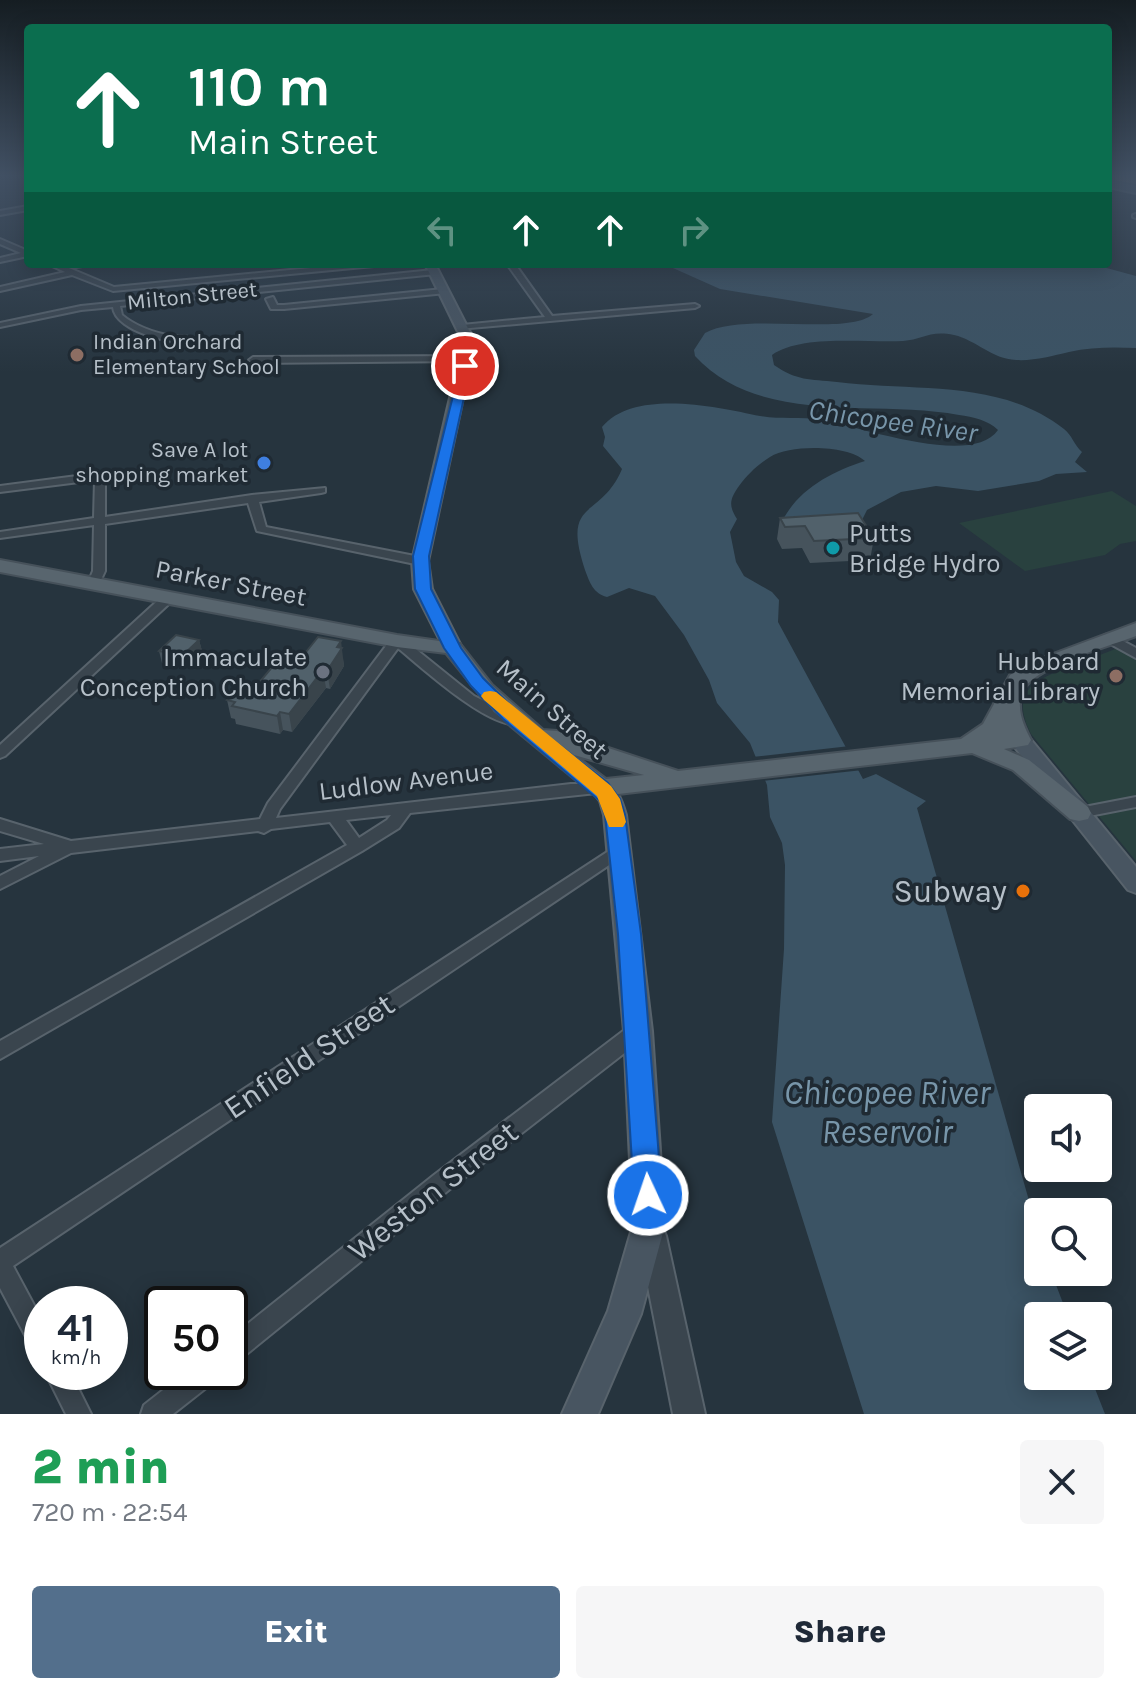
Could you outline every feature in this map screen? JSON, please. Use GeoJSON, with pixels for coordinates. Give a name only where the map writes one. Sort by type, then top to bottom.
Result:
{"type":"FeatureCollection","features":[{"type":"Feature","properties":{"kind":"main road","name":"Main Street"},"geometry":{"type":"LineString","coordinates":[[432,268],[469,342],[420,561],[423,589],[453,648],[477,682],[521,725],[601,788],[610,799],[615,815],[638,1031],[649,1225],[624,1314],[580,1414]]}},
{"type":"Feature","properties":{"kind":"main road","name":"Parker Street"},"geometry":{"type":"LineString","coordinates":[[0,566],[397,641],[453,648]]}},
{"type":"Feature","properties":{"kind":"main road"},"geometry":{"type":"LineString","coordinates":[[969,744],[992,728],[1018,680],[1036,667],[1136,629]]}},
{"type":"Feature","properties":{"kind":"main road"},"geometry":{"type":"LineString","coordinates":[[1010,694],[1010,721],[1020,740],[1136,884]]}},
{"type":"Feature","properties":{"kind":"main road"},"geometry":{"type":"LineString","coordinates":[[521,725],[580,749],[646,769],[697,775]]}},
{"type":"Feature","properties":{"kind":"main road","name":"Ludlow Avenue"},"geometry":{"type":"LineString","coordinates":[[601,788],[1020,740]]}},
{"type":"Feature","properties":{"kind":"main road"},"geometry":{"type":"LineString","coordinates":[[969,744],[1021,765],[1079,813]]}},
{"type":"Feature","properties":{"kind":"street"},"geometry":{"type":"LineString","coordinates":[[0,241],[24,252]]}},
{"type":"Feature","properties":{"kind":"street"},"geometry":{"type":"LineString","coordinates":[[12,246],[24,244]]}},
{"type":"Feature","properties":{"kind":"street"},"geometry":{"type":"LineString","coordinates":[[0,260],[24,255]]}},
{"type":"Feature","properties":{"kind":"street"},"geometry":{"type":"LineString","coordinates":[[60,268],[113,289],[332,268]]}},
{"type":"Feature","properties":{"kind":"street","name":"Milton Street"},"geometry":{"type":"LineString","coordinates":[[0,325],[55,312],[432,268]]}},
{"type":"Feature","properties":{"kind":"street"},"geometry":{"type":"LineString","coordinates":[[514,268],[550,319]]}},
{"type":"Feature","properties":{"kind":"street"},"geometry":{"type":"LineString","coordinates":[[0,289],[70,273]]}},
{"type":"Feature","properties":{"kind":"street"},"geometry":{"type":"LineString","coordinates":[[270,299],[274,307],[284,307],[443,291]]}},
{"type":"Feature","properties":{"kind":"street"},"geometry":{"type":"LineString","coordinates":[[116,304],[117,314],[124,321],[172,339]]}},
{"type":"Feature","properties":{"kind":"street"},"geometry":{"type":"LineString","coordinates":[[462,327],[695,306]]}},
{"type":"Feature","properties":{"kind":"street"},"geometry":{"type":"LineString","coordinates":[[253,360],[466,358]]}},
{"type":"Feature","properties":{"kind":"street"},"geometry":{"type":"LineString","coordinates":[[0,489],[100,476],[99,571],[94,583]]}},
{"type":"Feature","properties":{"kind":"street"},"geometry":{"type":"LineString","coordinates":[[0,535],[321,490]]}},
{"type":"Feature","properties":{"kind":"street"},"geometry":{"type":"LineString","coordinates":[[252,498],[261,529],[420,561]]}},
{"type":"Feature","properties":{"kind":"street"},"geometry":{"type":"LineString","coordinates":[[0,753],[169,597]]}},
{"type":"Feature","properties":{"kind":"street"},"geometry":{"type":"LineString","coordinates":[[1110,638],[1136,654]]}},
{"type":"Feature","properties":{"kind":"street"},"geometry":{"type":"LineString","coordinates":[[264,827],[273,807],[397,641],[477,704],[521,725]]}},
{"type":"Feature","properties":{"kind":"street","name":"Ludlow Avenue"},"geometry":{"type":"LineString","coordinates":[[0,855],[601,788]]}},
{"type":"Feature","properties":{"kind":"street"},"geometry":{"type":"LineString","coordinates":[[1079,813],[1136,802]]}},
{"type":"Feature","properties":{"kind":"street"},"geometry":{"type":"LineString","coordinates":[[0,1051],[356,847],[393,824],[404,810]]}},
{"type":"Feature","properties":{"kind":"street"},"geometry":{"type":"LineString","coordinates":[[335,818],[347,830],[356,847]]}},
{"type":"Feature","properties":{"kind":"street"},"geometry":{"type":"LineString","coordinates":[[0,825],[71,847]]}},
{"type":"Feature","properties":{"kind":"street"},"geometry":{"type":"LineString","coordinates":[[0,883],[71,847]]}},
{"type":"Feature","properties":{"kind":"street","name":"Enfield Street"},"geometry":{"type":"LineString","coordinates":[[0,1263],[618,851]]}},
{"type":"Feature","properties":{"kind":"street","name":"Weston Street"},"geometry":{"type":"LineString","coordinates":[[248,1339],[455,1172],[638,1031]]}},
{"type":"Feature","properties":{"kind":"street"},"geometry":{"type":"LineString","coordinates":[[649,1225],[689,1414]]}},
{"type":"Feature","properties":{"kind":"street"},"geometry":{"type":"LineString","coordinates":[[0,1263],[24,1309]]}},
{"type":"Feature","properties":{"kind":"street"},"geometry":{"type":"LineString","coordinates":[[66,1390],[79,1414]]}},
{"type":"Feature","properties":{"kind":"street"},"geometry":{"type":"LineString","coordinates":[[153,1414],[183,1390]]}},
{"type":"Feature","properties":{"kind":"green space"},"geometry":{"type":"Polygon","coordinates":[[[1112,491],[1136,506],[1136,541],[1120,544],[1105,555],[1025,571],[959,523],[1112,491]]]}},
{"type":"Feature","properties":{"kind":"green space"},"geometry":{"type":"Polygon","coordinates":[[[1123,646],[1136,656],[1136,861],[1031,734],[1023,708],[1028,690],[1044,677],[1123,646]]]}},
{"type":"Feature","properties":{"kind":"water","name":"Chicopee River Reservoir"},"geometry":{"type":"Polygon","coordinates":[[[673,268],[1107,268],[1136,276],[1136,348],[1094,348],[1016,360],[999,356],[962,337],[932,334],[903,341],[800,344],[772,355],[774,365],[804,378],[955,390],[1012,402],[1039,413],[1067,431],[1082,452],[1075,462],[1087,472],[1056,474],[1039,481],[978,491],[936,486],[901,492],[867,510],[855,534],[780,526],[795,503],[815,484],[865,461],[833,449],[791,450],[765,460],[739,486],[731,502],[737,519],[730,532],[736,562],[744,576],[772,592],[779,600],[778,622],[863,779],[876,774],[926,801],[917,808],[1028,1198],[1024,1198],[1024,1286],[1056,1286],[1063,1302],[1024,1302],[1024,1390],[1096,1390],[1105,1414],[864,1414],[772,1122],[784,949],[785,865],[782,843],[770,817],[767,785],[750,743],[717,703],[709,680],[684,635],[655,596],[629,588],[607,597],[598,593],[585,570],[579,547],[580,520],[604,496],[622,469],[603,446],[605,437],[602,427],[616,415],[634,408],[655,404],[700,405],[768,417],[813,419],[914,442],[941,445],[984,441],[998,430],[985,421],[959,415],[785,402],[752,393],[722,378],[695,356],[694,350],[705,333],[722,327],[768,323],[841,324],[860,321],[873,314],[720,289],[673,268]]]}},
{"type":"Feature","properties":{"kind":"pier"},"geometry":{"type":"Polygon","coordinates":[[[850,746],[863,770],[761,781],[752,757],[850,746]]]}},
{"type":"Feature","properties":{"kind":"building"},"geometry":{"type":"Polygon","coordinates":[[[858,513],[874,538],[814,541],[805,526],[785,527],[780,518],[858,513]]]}},
{"type":"Feature","properties":{"kind":"building"},"geometry":{"type":"Polygon","coordinates":[[[176,635],[199,640],[182,656],[159,651],[176,635]]]}},
{"type":"Feature","properties":{"kind":"building"},"geometry":{"type":"Polygon","coordinates":[[[318,637],[341,641],[337,647],[342,648],[327,671],[323,670],[289,714],[280,712],[277,716],[232,706],[235,702],[227,700],[242,684],[258,684],[278,660],[298,662],[318,637]]]}},
{"type":"Feature","properties":{"kind":"slow traffic"},"geometry":{"type":"LineString","coordinates":[[490,696],[509,715],[604,791],[610,799],[616,822]]}},
{"type":"Feature","properties":{"kind":"place","name":"Indian Orchard Elementary School"},"geometry":{"type":"Point","coordinates":[77,355]}},
{"type":"Feature","properties":{"kind":"place","name":"Save A lot shopping market"},"geometry":{"type":"Point","coordinates":[264,463]}},
{"type":"Feature","properties":{"kind":"place","name":"Putts Bridge Hydro"},"geometry":{"type":"Point","coordinates":[833,548]}},
{"type":"Feature","properties":{"kind":"place","name":"Immaculate Conception Church"},"geometry":{"type":"Point","coordinates":[323,672]}},
{"type":"Feature","properties":{"kind":"place","name":"Hubbard Memorial Library"},"geometry":{"type":"Point","coordinates":[1116,676]}},
{"type":"Feature","properties":{"kind":"place","name":"Subway"},"geometry":{"type":"Point","coordinates":[1023,891]}},
{"type":"Feature","properties":{"kind":"route"},"geometry":{"type":"LineString","coordinates":[[465,366],[420,561],[423,589],[453,648],[477,682],[509,715],[601,788],[610,799],[615,815],[629,934],[648,1195]]}},
{"type":"Feature","properties":{"kind":"water label","name":"Chicopee River"},"geometry":{"type":"Point","coordinates":[893,421]}}]}
